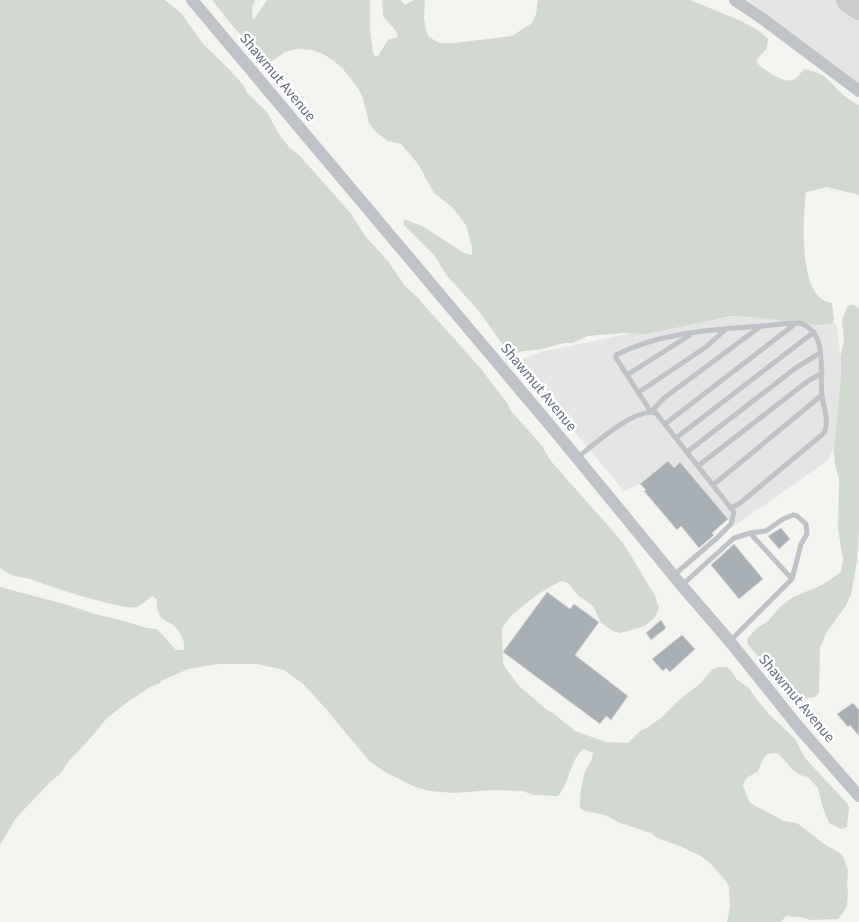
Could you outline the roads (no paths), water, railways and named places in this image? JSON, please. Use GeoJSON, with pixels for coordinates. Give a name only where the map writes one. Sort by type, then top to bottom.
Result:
{"type":"FeatureCollection","features":[{"type":"Feature","properties":{"kind":"street","name":"Shawmut Avenue"},"geometry":{"type":"LineString","coordinates":[[192,0],[577,458],[801,730],[859,796]]}},
{"type":"Feature","properties":{"kind":"street"},"geometry":{"type":"LineString","coordinates":[[735,0],[763,18],[859,91]]}},
{"type":"Feature","properties":{"kind":"lane"},"geometry":{"type":"LineString","coordinates":[[665,424],[796,323]]}},
{"type":"Feature","properties":{"kind":"lane"},"geometry":{"type":"LineString","coordinates":[[673,575],[731,524],[734,512],[730,508],[656,413],[651,412],[616,358],[616,355],[665,338],[693,332],[796,323],[807,326],[814,332],[820,353],[822,395],[827,426],[824,433],[739,504],[730,508]]}},
{"type":"Feature","properties":{"kind":"lane"},"geometry":{"type":"LineString","coordinates":[[577,458],[601,439],[633,418],[651,412],[664,398],[761,326]]}},
{"type":"Feature","properties":{"kind":"lane"},"geometry":{"type":"LineString","coordinates":[[639,392],[706,347],[726,329]]}},
{"type":"Feature","properties":{"kind":"lane"},"geometry":{"type":"LineString","coordinates":[[628,375],[693,332]]}},
{"type":"Feature","properties":{"kind":"lane"},"geometry":{"type":"LineString","coordinates":[[676,438],[814,332]]}},
{"type":"Feature","properties":{"kind":"lane"},"geometry":{"type":"LineString","coordinates":[[687,452],[797,367],[820,353]]}},
{"type":"Feature","properties":{"kind":"lane"},"geometry":{"type":"LineString","coordinates":[[698,466],[808,381],[822,373]]}},
{"type":"Feature","properties":{"kind":"lane"},"geometry":{"type":"LineString","coordinates":[[713,485],[822,395]]}},
{"type":"Feature","properties":{"kind":"lane"},"geometry":{"type":"LineString","coordinates":[[682,586],[734,538],[766,531],[783,519],[793,515],[806,524],[807,534],[801,544],[792,578],[730,642]]}},
{"type":"Feature","properties":{"kind":"lane"},"geometry":{"type":"LineString","coordinates":[[750,533],[792,578]]}}]}
